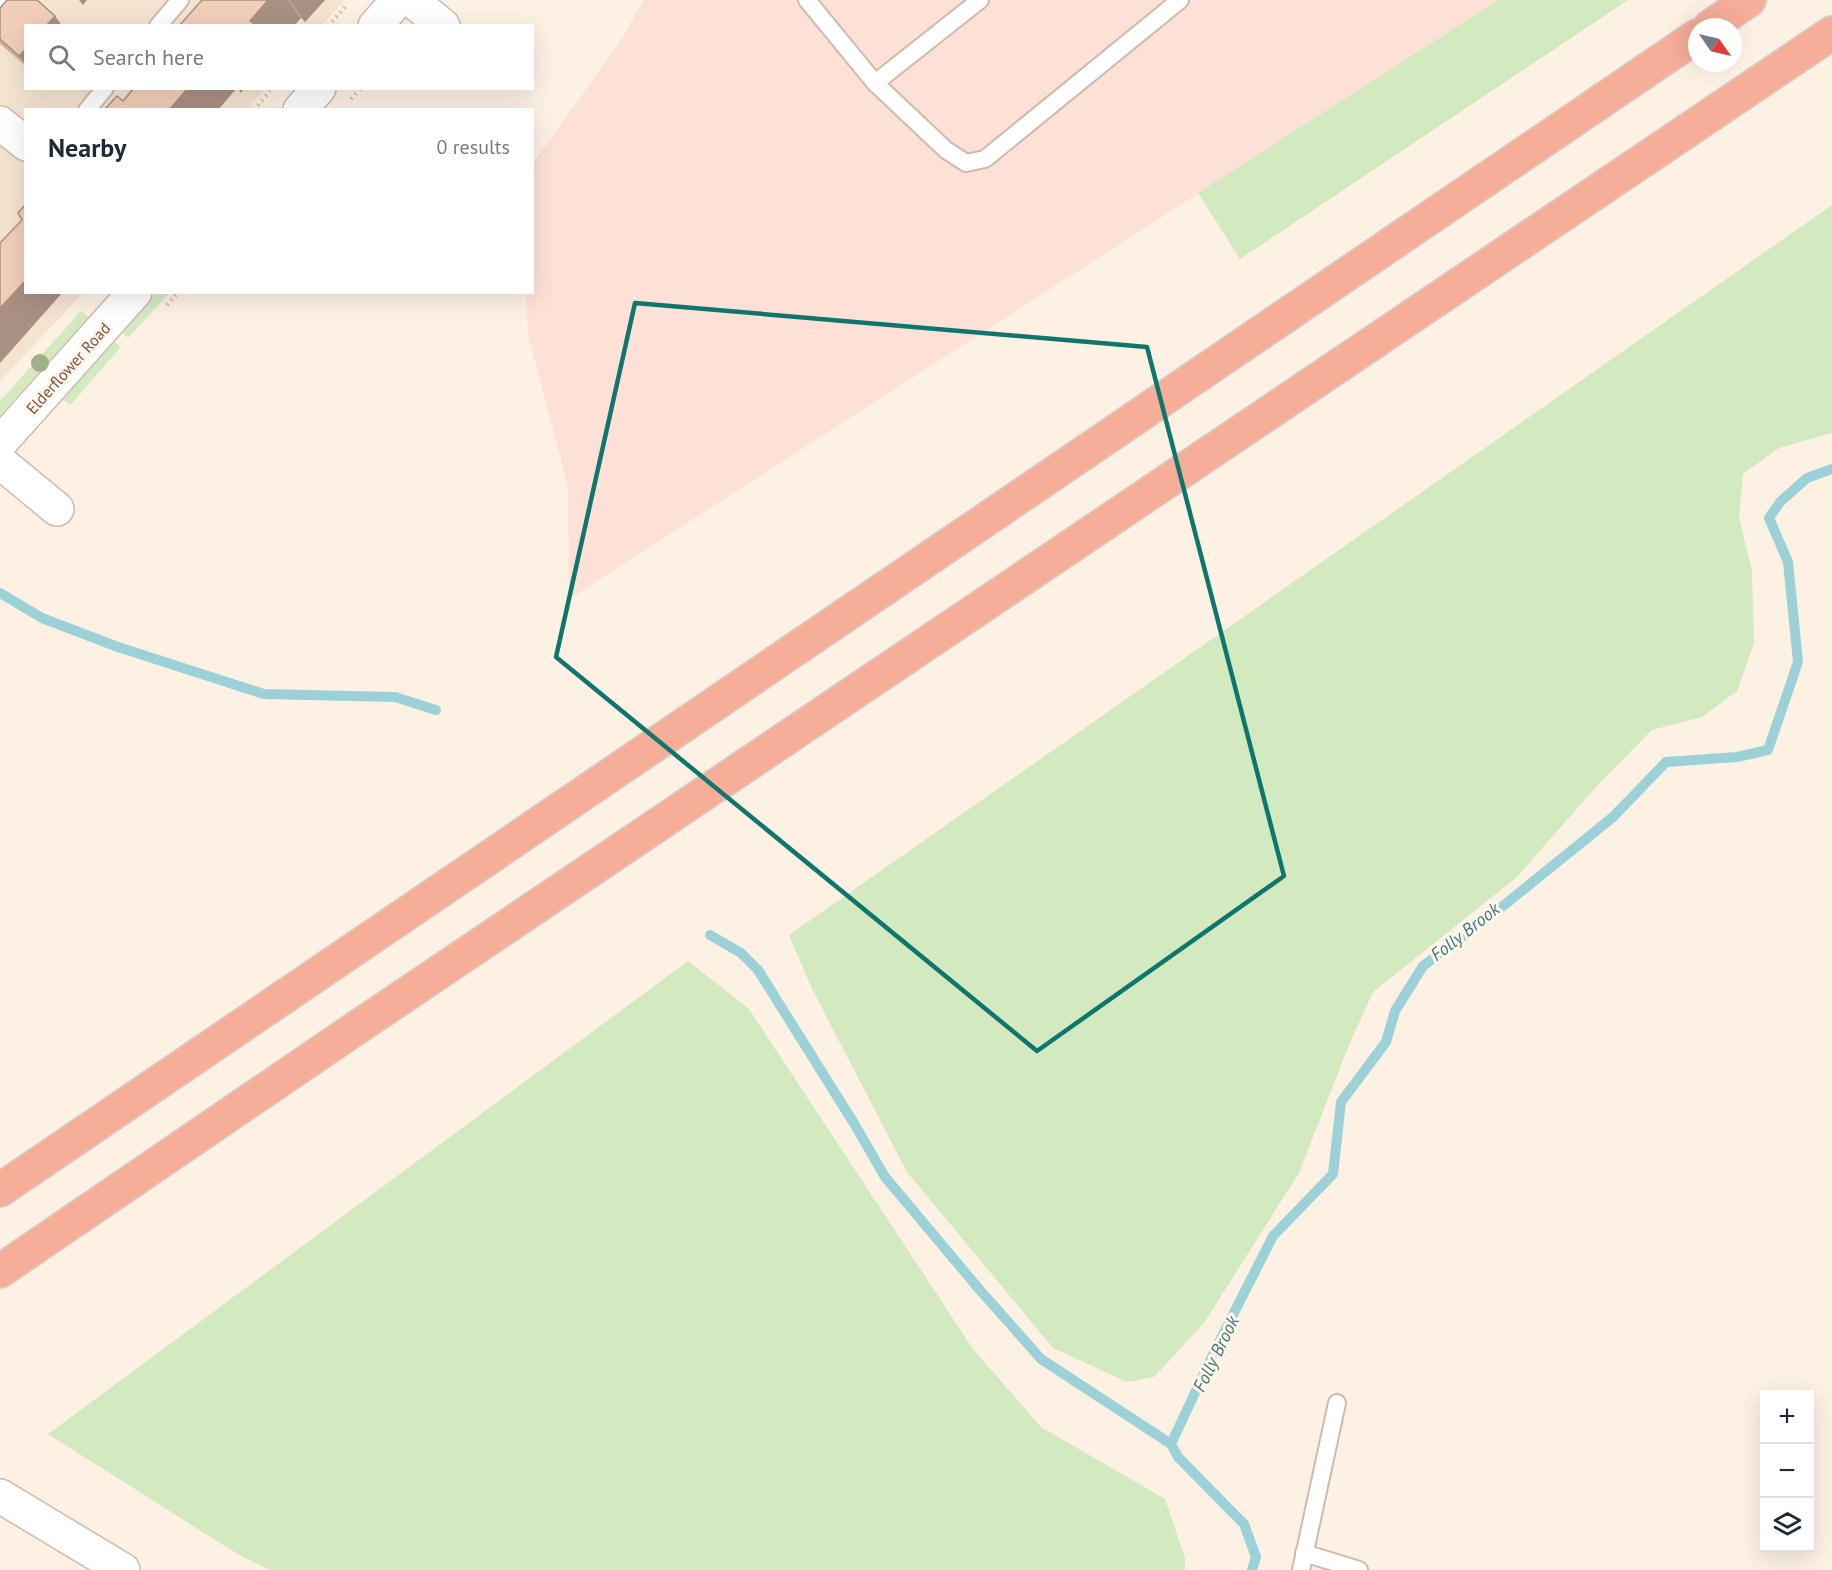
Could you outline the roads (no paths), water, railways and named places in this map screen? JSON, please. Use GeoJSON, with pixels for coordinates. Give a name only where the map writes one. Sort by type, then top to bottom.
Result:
{"type":"FeatureCollection","features":[{"type":"Feature","properties":{"kind":"highway"},"geometry":{"type":"LineString","coordinates":[[1723,18],[1749,0]]}},
{"type":"Feature","properties":{"kind":"highway"},"geometry":{"type":"LineString","coordinates":[[0,1271],[1832,33]]}},
{"type":"Feature","properties":{"kind":"highway"},"geometry":{"type":"LineString","coordinates":[[0,1190],[1688,42]]}},
{"type":"Feature","properties":{"kind":"street"},"geometry":{"type":"LineString","coordinates":[[377,24],[398,0]]}},
{"type":"Feature","properties":{"kind":"street"},"geometry":{"type":"LineString","coordinates":[[412,0],[441,24]]}},
{"type":"Feature","properties":{"kind":"street"},"geometry":{"type":"LineString","coordinates":[[302,108],[317,90]]}},
{"type":"Feature","properties":{"kind":"street"},"geometry":{"type":"LineString","coordinates":[[0,123],[24,142]]}},
{"type":"Feature","properties":{"kind":"street","name":"Elderflower Road"},"geometry":{"type":"LineString","coordinates":[[0,443],[133,294]]}},
{"type":"Feature","properties":{"kind":"street"},"geometry":{"type":"LineString","coordinates":[[0,462],[57,509]]}},
{"type":"Feature","properties":{"kind":"street"},"geometry":{"type":"LineString","coordinates":[[0,1496],[123,1570]]}},
{"type":"Feature","properties":{"kind":"lane"},"geometry":{"type":"LineString","coordinates":[[160,24],[180,0]]}},
{"type":"Feature","properties":{"kind":"lane"},"geometry":{"type":"LineString","coordinates":[[807,0],[875,83],[946,150],[966,163],[985,159],[1180,0]]}},
{"type":"Feature","properties":{"kind":"lane"},"geometry":{"type":"LineString","coordinates":[[875,83],[980,0]]}},
{"type":"Feature","properties":{"kind":"lane"},"geometry":{"type":"LineString","coordinates":[[89,108],[103,90]]}},
{"type":"Feature","properties":{"kind":"lane"},"geometry":{"type":"LineString","coordinates":[[1301,1570],[1337,1403]]}},
{"type":"Feature","properties":{"kind":"lane"},"geometry":{"type":"LineString","coordinates":[[1304,1553],[1359,1570]]}},
{"type":"Feature","properties":{"kind":"waterway","name":"Folly Brook"},"geometry":{"type":"LineString","coordinates":[[1252,1570],[1256,1557],[1244,1524],[1178,1457],[1171,1444],[1214,1352],[1273,1236],[1333,1174],[1341,1102],[1386,1042],[1395,1011],[1423,966],[1503,906],[1613,817],[1666,762],[1737,757],[1768,750],[1798,662],[1788,562],[1769,518],[1780,502],[1807,478],[1832,469]]}},
{"type":"Feature","properties":{"kind":"waterway"},"geometry":{"type":"LineString","coordinates":[[0,593],[42,618],[118,647],[264,694],[395,697],[436,710]]}},
{"type":"Feature","properties":{"kind":"waterway"},"geometry":{"type":"LineString","coordinates":[[710,935],[741,953],[758,970],[885,1177],[1041,1359],[1171,1444]]}}]}
